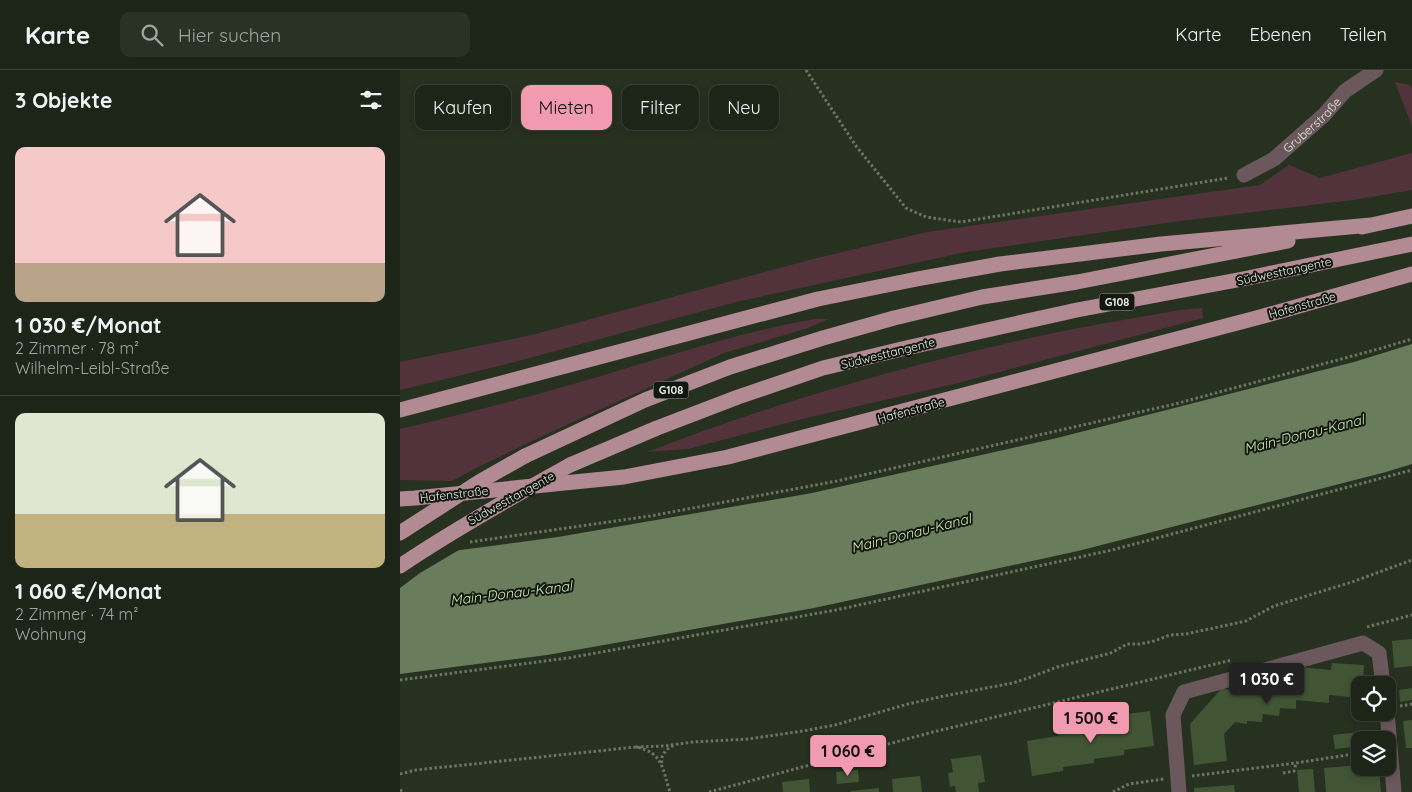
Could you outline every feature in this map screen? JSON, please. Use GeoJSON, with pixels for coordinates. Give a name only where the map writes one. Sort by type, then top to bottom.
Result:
{"type":"FeatureCollection","features":[{"type":"Feature","properties":{"kind":"highway","name":"G108"},"geometry":{"type":"LineString","coordinates":[[400,533],[479,482],[525,456],[645,400],[730,367],[894,318],[982,297],[1077,282],[1412,216]]}},
{"type":"Feature","properties":{"kind":"highway"},"geometry":{"type":"LineString","coordinates":[[400,410],[818,299],[917,279],[1000,264],[1161,244],[1371,225]]}},
{"type":"Feature","properties":{"kind":"highway","name":"Südwesttangente"},"geometry":{"type":"LineString","coordinates":[[400,566],[446,535],[570,466],[657,428],[729,400],[823,368],[1077,310],[1248,278],[1412,244]]}},
{"type":"Feature","properties":{"kind":"highway","name":"Hafenstraße"},"geometry":{"type":"LineString","coordinates":[[400,499],[624,477],[728,458],[1251,319],[1412,274]]}},
{"type":"Feature","properties":{"kind":"street","name":"Gruberstraße"},"geometry":{"type":"LineString","coordinates":[[1244,175],[1274,159],[1324,115],[1345,92],[1376,70]]}},
{"type":"Feature","properties":{"kind":"street"},"geometry":{"type":"LineString","coordinates":[[1178,785],[1173,715],[1184,692],[1362,642],[1379,653],[1382,676]]}},
{"type":"Feature","properties":{"kind":"street"},"geometry":{"type":"LineString","coordinates":[[1388,721],[1394,792]]}},
{"type":"Feature","properties":{"kind":"path"},"geometry":{"type":"LineString","coordinates":[[806,70],[856,146],[906,208],[926,217],[960,222],[1244,175]]}},
{"type":"Feature","properties":{"kind":"path"},"geometry":{"type":"LineString","coordinates":[[467,542],[650,516],[838,481],[1175,404],[1412,339]]}},
{"type":"Feature","properties":{"kind":"path"},"geometry":{"type":"LineString","coordinates":[[400,680],[568,658],[836,610],[1112,550],[1412,470]]}},
{"type":"Feature","properties":{"kind":"path"},"geometry":{"type":"LineString","coordinates":[[400,774],[416,770],[636,747],[748,739],[835,725],[908,704],[1013,683],[1057,667],[1111,653],[1127,644],[1140,644],[1170,635],[1186,634],[1246,622],[1274,606],[1352,582],[1412,560]]}},
{"type":"Feature","properties":{"kind":"path"},"geometry":{"type":"LineString","coordinates":[[1362,629],[1412,615]]}},
{"type":"Feature","properties":{"kind":"path"},"geometry":{"type":"LineString","coordinates":[[709,792],[933,732],[1238,659]]}},
{"type":"Feature","properties":{"kind":"path"},"geometry":{"type":"LineString","coordinates":[[670,792],[661,760],[663,754],[675,744]]}},
{"type":"Feature","properties":{"kind":"path"},"geometry":{"type":"LineString","coordinates":[[636,747],[647,749],[657,756],[662,766]]}},
{"type":"Feature","properties":{"kind":"path"},"geometry":{"type":"LineString","coordinates":[[1113,792],[1129,784],[1178,785],[1351,754]]}},
{"type":"Feature","properties":{"kind":"path"},"geometry":{"type":"LineString","coordinates":[[1283,773],[1294,771],[1296,763]]}},
{"type":"Feature","properties":{"kind":"path"},"geometry":{"type":"LineString","coordinates":[[400,790],[404,792]]}},
{"type":"Feature","properties":{"kind":"shaded area"},"geometry":{"type":"Polygon","coordinates":[[[1395,82],[1410,85],[1412,88],[1412,126],[1395,82]]]}},
{"type":"Feature","properties":{"kind":"shaded area"},"geometry":{"type":"Polygon","coordinates":[[[1412,153],[1412,190],[1353,200],[1180,221],[966,252],[736,302],[507,364],[400,390],[400,362],[532,335],[817,258],[927,232],[1260,185],[1289,165],[1320,178],[1412,153]]]}},
{"type":"Feature","properties":{"kind":"shaded area"},"geometry":{"type":"Polygon","coordinates":[[[1202,308],[1203,318],[958,383],[798,420],[688,449],[647,452],[742,417],[936,360],[1071,329],[1180,310],[1202,308]]]}},
{"type":"Feature","properties":{"kind":"shaded area"},"geometry":{"type":"Polygon","coordinates":[[[815,319],[829,319],[805,329],[724,353],[551,432],[452,481],[400,480],[400,429],[577,383],[725,339],[815,319]]]}},
{"type":"Feature","properties":{"kind":"water","name":"Main-Donau-Kanal"},"geometry":{"type":"Polygon","coordinates":[[[1412,344],[1412,464],[1078,551],[814,608],[547,655],[400,674],[400,558],[558,537],[812,493],[1057,438],[1354,362],[1412,344]]]}},
{"type":"Feature","properties":{"kind":"pier"},"geometry":{"type":"Polygon","coordinates":[[[464,547],[420,573],[400,588],[400,555],[464,547]]]}},
{"type":"Feature","properties":{"kind":"building"},"geometry":{"type":"Polygon","coordinates":[[[1412,639],[1412,666],[1394,668],[1392,641],[1412,639]]]}},
{"type":"Feature","properties":{"kind":"building"},"geometry":{"type":"Polygon","coordinates":[[[1332,663],[1364,665],[1363,676],[1351,676],[1351,697],[1329,695],[1329,703],[1296,700],[1296,709],[1280,708],[1279,716],[1263,714],[1262,722],[1247,721],[1247,724],[1235,722],[1224,734],[1227,761],[1194,765],[1190,724],[1221,689],[1265,690],[1265,682],[1282,683],[1282,675],[1298,676],[1299,667],[1331,670],[1332,663]]]}},
{"type":"Feature","properties":{"kind":"building"},"geometry":{"type":"Polygon","coordinates":[[[1412,688],[1412,700],[1400,702],[1399,690],[1412,688]]]}},
{"type":"Feature","properties":{"kind":"building"},"geometry":{"type":"Polygon","coordinates":[[[1150,711],[1154,746],[1124,750],[1124,755],[1094,759],[1094,763],[1063,767],[1063,771],[1032,776],[1027,741],[1058,736],[1058,733],[1090,728],[1089,724],[1120,720],[1119,715],[1150,711]]]}},
{"type":"Feature","properties":{"kind":"building"},"geometry":{"type":"Polygon","coordinates":[[[1412,720],[1412,748],[1406,748],[1403,721],[1412,720]]]}},
{"type":"Feature","properties":{"kind":"building"},"geometry":{"type":"Polygon","coordinates":[[[1351,733],[1351,747],[1335,749],[1333,735],[1351,733]]]}},
{"type":"Feature","properties":{"kind":"building"},"geometry":{"type":"Polygon","coordinates":[[[981,755],[985,782],[978,783],[979,792],[956,792],[955,786],[950,787],[948,773],[953,772],[951,759],[981,755]]]}},
{"type":"Feature","properties":{"kind":"building"},"geometry":{"type":"Polygon","coordinates":[[[1351,766],[1351,776],[1380,776],[1381,792],[1326,792],[1324,768],[1351,766]]]}},
{"type":"Feature","properties":{"kind":"building"},"geometry":{"type":"Polygon","coordinates":[[[1313,769],[1315,792],[1299,792],[1297,770],[1313,769]]]}},
{"type":"Feature","properties":{"kind":"building"},"geometry":{"type":"Polygon","coordinates":[[[858,770],[859,782],[837,784],[836,772],[858,770]]]}},
{"type":"Feature","properties":{"kind":"building"},"geometry":{"type":"Polygon","coordinates":[[[920,776],[922,792],[893,792],[892,779],[920,776]]]}},
{"type":"Feature","properties":{"kind":"building"},"geometry":{"type":"Polygon","coordinates":[[[809,779],[810,792],[783,792],[782,782],[809,779]]]}},
{"type":"Feature","properties":{"kind":"building"},"geometry":{"type":"Polygon","coordinates":[[[1234,785],[1235,792],[1194,792],[1194,788],[1234,785]]]}},
{"type":"Feature","properties":{"kind":"building"},"geometry":{"type":"Polygon","coordinates":[[[879,788],[879,792],[851,792],[851,791],[879,788]]]}}]}
